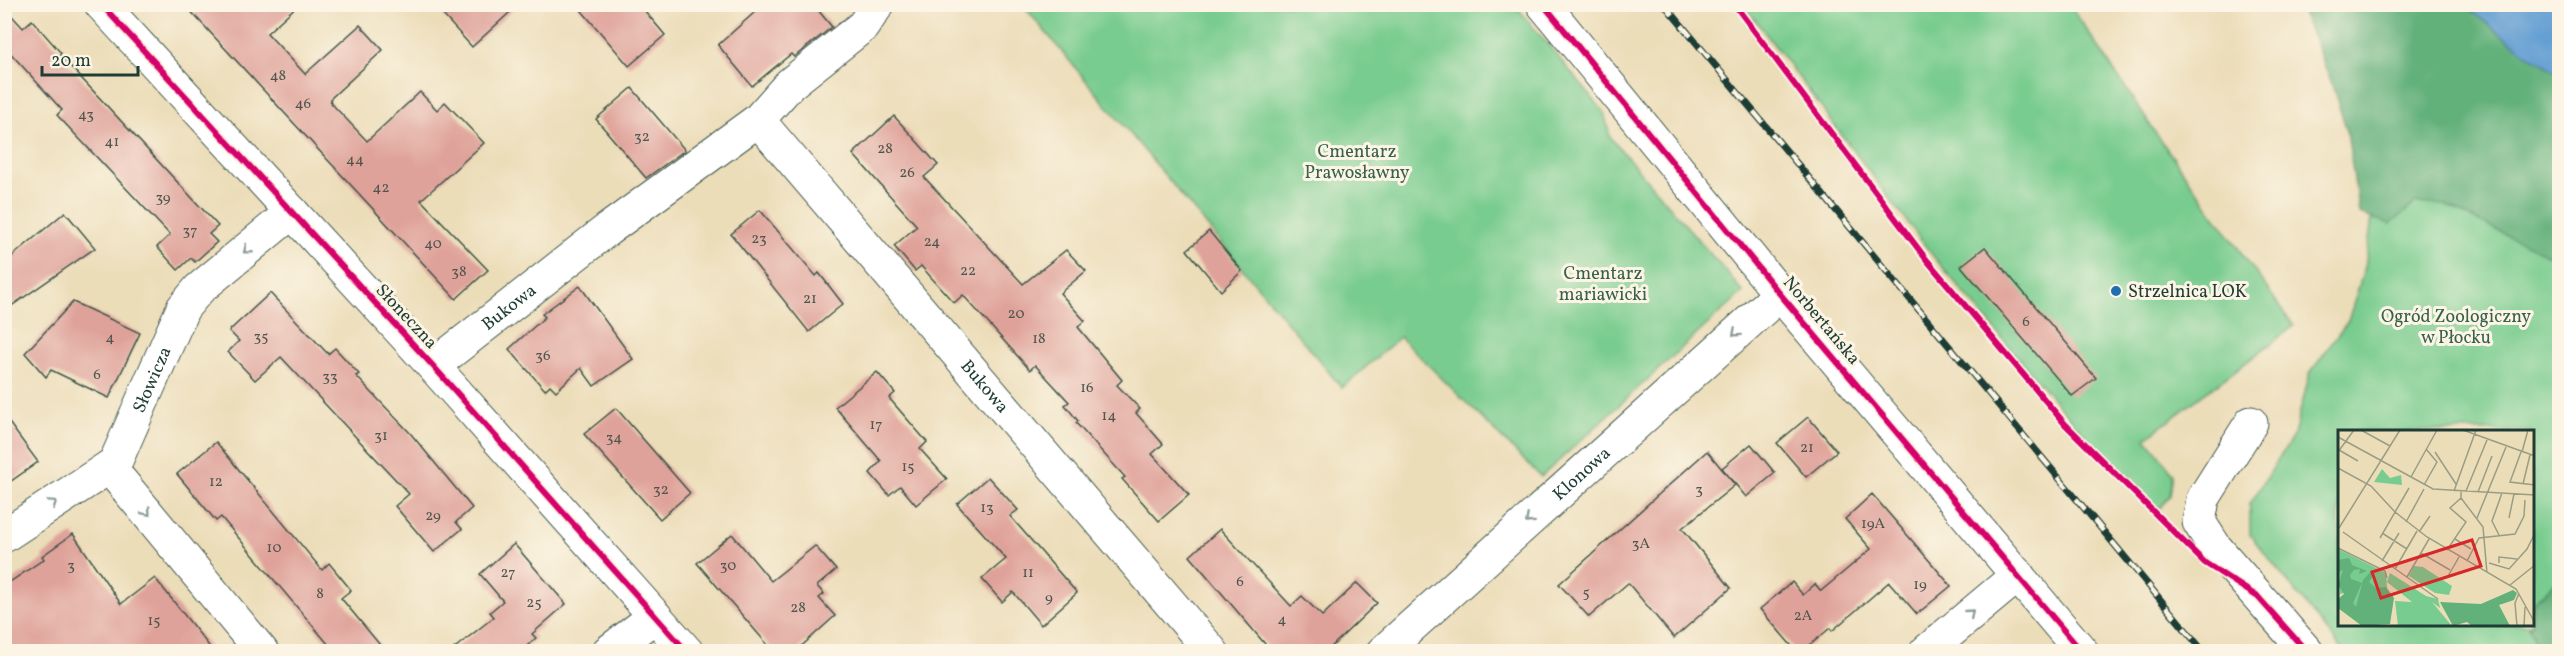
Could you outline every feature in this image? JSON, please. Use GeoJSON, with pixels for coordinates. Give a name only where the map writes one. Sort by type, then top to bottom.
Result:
{"type":"FeatureCollection","features":[{"type":"Feature","properties":{"kind":"street","name":"Słoneczna"},"geometry":{"type":"LineString","coordinates":[[101,4],[433,366],[687,651]]}},
{"type":"Feature","properties":{"kind":"street","name":"Bukowa"},"geometry":{"type":"LineString","coordinates":[[433,366],[607,230],[758,120],[790,84],[863,26],[878,4]]}},
{"type":"Feature","properties":{"kind":"street","name":"Norbertańska"},"geometry":{"type":"LineString","coordinates":[[1543,4],[1780,294],[2082,651]]}},
{"type":"Feature","properties":{"kind":"street","name":"Bukowa"},"geometry":{"type":"LineString","coordinates":[[758,120],[1212,651]]}},
{"type":"Feature","properties":{"kind":"street","name":"Słowicza"},"geometry":{"type":"LineString","coordinates":[[4,536],[109,467],[119,457],[183,308],[200,289],[292,212]]}},
{"type":"Feature","properties":{"kind":"street","name":"Klonowa"},"geometry":{"type":"LineString","coordinates":[[1383,651],[1780,294]]}},
{"type":"Feature","properties":{"kind":"street"},"geometry":{"type":"LineString","coordinates":[[2251,423],[2203,499],[2199,522],[2215,547],[2307,651]]}},
{"type":"Feature","properties":{"kind":"street"},"geometry":{"type":"LineString","coordinates":[[109,467],[262,651]]}},
{"type":"Feature","properties":{"kind":"street"},"geometry":{"type":"LineString","coordinates":[[1926,651],[2018,574]]}},
{"type":"Feature","properties":{"kind":"street"},"geometry":{"type":"LineString","coordinates":[[608,651],[655,616]]}},
{"type":"Feature","properties":{"kind":"green space","name":"Cmentarz Prawosławny"},"geometry":{"type":"Polygon","coordinates":[[[1023,5],[1515,5],[1604,112],[1610,137],[1743,292],[1541,477],[1400,337],[1342,388],[1023,5]]]}},
{"type":"Feature","properties":{"kind":"green space","name":"Strzelnica LOK"},"geometry":{"type":"Polygon","coordinates":[[[1744,5],[2070,5],[2157,135],[2294,326],[2146,438],[2173,473],[2170,496],[2159,509],[2075,425],[1933,256],[1744,5]]]}},
{"type":"Feature","properties":{"kind":"green space"},"geometry":{"type":"Polygon","coordinates":[[[2299,5],[2559,5],[2559,260],[2444,205],[2416,203],[2390,224],[2359,214],[2347,131],[2329,76],[2299,5]]]}},
{"type":"Feature","properties":{"kind":"green space","name":"Ogród Zoologiczny w Płocku"},"geometry":{"type":"Polygon","coordinates":[[[2559,5],[2559,651],[2343,651],[2250,535],[2250,504],[2294,435],[2310,373],[2348,321],[2365,267],[2372,218],[2559,5]]]}},
{"type":"Feature","properties":{"kind":"green space"},"geometry":{"type":"Polygon","coordinates":[[[2559,578],[2559,651],[2537,651],[2529,626],[2534,626],[2534,602],[2559,578]]]}},
{"type":"Feature","properties":{"kind":"water"},"geometry":{"type":"Polygon","coordinates":[[[2463,5],[2559,5],[2559,73],[2527,54],[2463,5]]]}},
{"type":"Feature","properties":{"kind":"building"},"geometry":{"type":"Polygon","coordinates":[[[184,4],[299,4],[267,33],[305,74],[360,25],[383,50],[330,99],[331,103],[367,141],[420,92],[437,110],[445,102],[484,143],[421,200],[488,270],[456,299],[184,4]]]}},
{"type":"Feature","properties":{"kind":"building"},"geometry":{"type":"Polygon","coordinates":[[[433,4],[519,4],[472,47],[433,4]]]}},
{"type":"Feature","properties":{"kind":"building"},"geometry":{"type":"Polygon","coordinates":[[[576,4],[639,4],[665,35],[629,66],[576,4]]]}},
{"type":"Feature","properties":{"kind":"building"},"geometry":{"type":"Polygon","coordinates":[[[764,4],[813,4],[832,27],[794,57],[791,54],[752,86],[718,45],[764,4]]]}},
{"type":"Feature","properties":{"kind":"building"},"geometry":{"type":"Polygon","coordinates":[[[4,7],[23,28],[32,20],[61,53],[60,55],[218,226],[209,234],[217,242],[195,262],[191,258],[178,270],[157,247],[170,235],[57,115],[62,110],[4,46],[4,7]]]}},
{"type":"Feature","properties":{"kind":"building"},"geometry":{"type":"Polygon","coordinates":[[[632,88],[685,150],[646,178],[596,119],[632,88]]]}},
{"type":"Feature","properties":{"kind":"building"},"geometry":{"type":"Polygon","coordinates":[[[894,116],[938,165],[924,177],[1023,284],[1066,250],[1086,271],[1060,293],[1085,321],[1078,327],[1122,380],[1117,385],[1140,409],[1136,413],[1163,444],[1152,454],[1189,495],[1159,521],[1122,479],[1125,477],[1076,423],[1078,421],[1065,405],[1069,402],[1035,365],[1030,370],[963,295],[954,303],[921,266],[915,271],[894,246],[917,226],[853,154],[894,116]]]}},
{"type":"Feature","properties":{"kind":"building"},"geometry":{"type":"Polygon","coordinates":[[[760,210],[816,276],[819,273],[843,304],[809,332],[731,234],[760,210]]]}},
{"type":"Feature","properties":{"kind":"building"},"geometry":{"type":"Polygon","coordinates":[[[65,212],[95,248],[4,311],[4,263],[65,212]]]}},
{"type":"Feature","properties":{"kind":"building"},"geometry":{"type":"Polygon","coordinates":[[[1209,231],[1242,271],[1221,291],[1187,250],[1209,231]]]}},
{"type":"Feature","properties":{"kind":"building"},"geometry":{"type":"Polygon","coordinates":[[[1985,247],[2096,378],[2072,396],[1961,266],[1985,247]]]}},
{"type":"Feature","properties":{"kind":"building"},"geometry":{"type":"Polygon","coordinates":[[[580,286],[633,359],[594,386],[581,368],[556,391],[550,385],[545,390],[509,349],[545,317],[542,314],[580,286]]]}},
{"type":"Feature","properties":{"kind":"building"},"geometry":{"type":"Polygon","coordinates":[[[270,293],[328,354],[335,348],[359,374],[356,376],[411,434],[472,508],[456,522],[462,529],[434,552],[395,506],[409,494],[281,357],[255,380],[228,352],[239,341],[229,331],[270,293]]]}},
{"type":"Feature","properties":{"kind":"building"},"geometry":{"type":"Polygon","coordinates":[[[73,302],[140,333],[109,398],[51,370],[46,377],[25,353],[73,302]]]}},
{"type":"Feature","properties":{"kind":"building"},"geometry":{"type":"Polygon","coordinates":[[[877,372],[895,393],[889,398],[927,442],[920,449],[947,479],[916,505],[900,486],[889,495],[870,473],[881,461],[835,407],[877,372]]]}},
{"type":"Feature","properties":{"kind":"building"},"geometry":{"type":"Polygon","coordinates":[[[616,408],[690,493],[660,519],[584,434],[616,408]]]}},
{"type":"Feature","properties":{"kind":"building"},"geometry":{"type":"Polygon","coordinates":[[[4,416],[38,462],[4,486],[4,416]]]}},
{"type":"Feature","properties":{"kind":"building"},"geometry":{"type":"Polygon","coordinates":[[[1808,417],[1837,451],[1806,477],[1777,443],[1808,417]]]}},
{"type":"Feature","properties":{"kind":"building"},"geometry":{"type":"Polygon","coordinates":[[[216,442],[322,570],[329,563],[351,590],[341,598],[385,651],[334,651],[221,517],[216,521],[177,474],[216,442]]]}},
{"type":"Feature","properties":{"kind":"building"},"geometry":{"type":"Polygon","coordinates":[[[1751,444],[1775,473],[1746,497],[1722,468],[1751,444]]]}},
{"type":"Feature","properties":{"kind":"building"},"geometry":{"type":"Polygon","coordinates":[[[1707,451],[1735,485],[1682,528],[1731,588],[1674,638],[1628,583],[1589,617],[1559,584],[1707,451]]]}},
{"type":"Feature","properties":{"kind":"building"},"geometry":{"type":"Polygon","coordinates":[[[988,477],[1018,510],[1010,516],[1077,593],[1041,625],[1013,592],[1002,602],[982,579],[1006,559],[957,504],[988,477]]]}},
{"type":"Feature","properties":{"kind":"building"},"geometry":{"type":"Polygon","coordinates":[[[1872,494],[1951,586],[1917,614],[1889,582],[1832,631],[1830,628],[1803,651],[1796,651],[1760,609],[1792,582],[1803,595],[1815,584],[1821,591],[1871,549],[1845,519],[1872,494]]]}},
{"type":"Feature","properties":{"kind":"building"},"geometry":{"type":"Polygon","coordinates":[[[1220,529],[1291,606],[1302,596],[1322,616],[1357,583],[1377,603],[1327,651],[1271,651],[1190,556],[1220,529]]]}},
{"type":"Feature","properties":{"kind":"building"},"geometry":{"type":"Polygon","coordinates":[[[73,534],[121,604],[155,578],[213,651],[4,651],[4,586],[44,559],[42,556],[73,534]]]}},
{"type":"Feature","properties":{"kind":"building"},"geometry":{"type":"Polygon","coordinates":[[[732,534],[771,581],[815,546],[836,570],[817,586],[824,594],[819,598],[835,616],[796,651],[773,651],[697,563],[732,534]]]}},
{"type":"Feature","properties":{"kind":"building"},"geometry":{"type":"Polygon","coordinates":[[[514,544],[566,604],[532,634],[536,638],[521,651],[451,651],[494,617],[490,612],[503,601],[480,574],[514,544]]]}},
{"type":"Feature","properties":{"kind":"railway"},"geometry":{"type":"LineString","coordinates":[[1664,4],[2204,652]]}},
{"type":"Feature","properties":{"kind":"cycle path"},"geometry":{"type":"LineString","coordinates":[[101,4],[433,366],[687,652]]}},
{"type":"Feature","properties":{"kind":"cycle path"},"geometry":{"type":"LineString","coordinates":[[1543,4],[1780,294],[2082,652]]}},
{"type":"Feature","properties":{"kind":"cycle path"},"geometry":{"type":"LineString","coordinates":[[1734,4],[1926,259],[2065,424],[2205,563],[2258,597],[2307,652]]}},
{"type":"Feature","properties":{"kind":"place","name":"Strzelnica LOK"},"geometry":{"type":"Point","coordinates":[2116,291]}},
{"type":"Feature","properties":{"kind":"park label","name":"Cmentarz mariawicki"},"geometry":{"type":"Point","coordinates":[1603,283]}}]}
